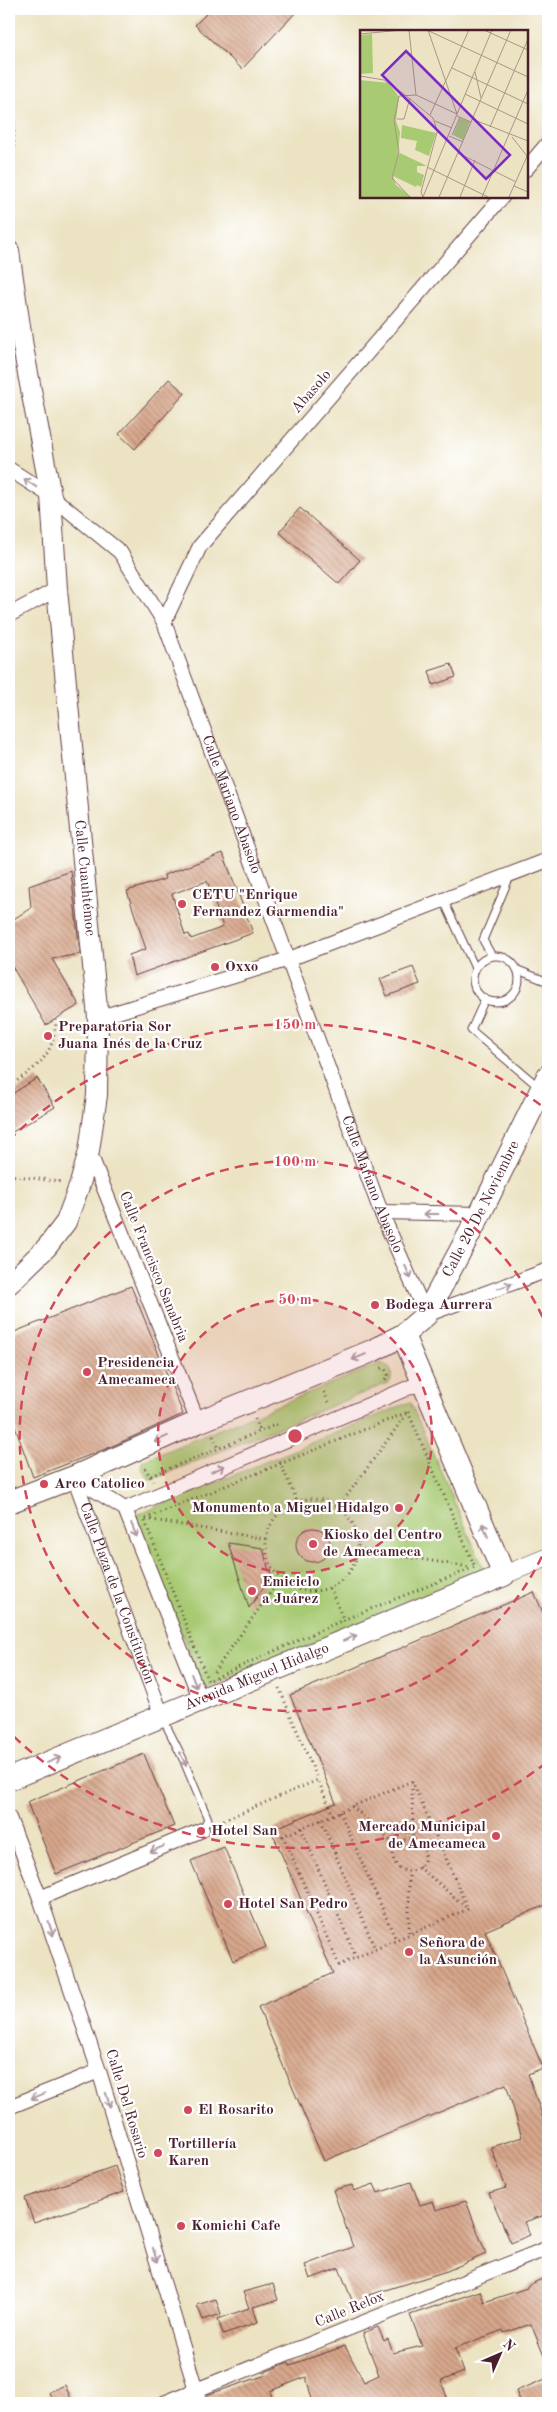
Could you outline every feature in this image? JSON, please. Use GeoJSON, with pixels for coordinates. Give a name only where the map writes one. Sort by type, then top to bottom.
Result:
{"type":"FeatureCollection","features":[{"type":"Feature","properties":{"kind":"main road","name":"Calle Cuauhtémoc"},"geometry":{"type":"LineString","coordinates":[[9,1284],[47,1247],[66,1222],[80,1184],[90,1152],[97,1095],[98,1018],[57,589],[51,496],[23,347],[11,244]]}},
{"type":"Feature","properties":{"kind":"main road","name":"Calle 20 De Noviembre"},"geometry":{"type":"LineString","coordinates":[[403,1335],[426,1315],[480,1214],[545,1082]]}},
{"type":"Feature","properties":{"kind":"main road"},"geometry":{"type":"LineString","coordinates":[[9,1502],[74,1477],[205,1432],[403,1335],[504,1575]]}},
{"type":"Feature","properties":{"kind":"main road","name":"Avenida Miguel Hidalgo"},"geometry":{"type":"LineString","coordinates":[[9,1779],[162,1716],[204,1690],[272,1670],[346,1629],[504,1575]]}},
{"type":"Feature","properties":{"kind":"street"},"geometry":{"type":"LineString","coordinates":[[527,168],[548,143]]}},
{"type":"Feature","properties":{"kind":"street","name":"Abasolo"},"geometry":{"type":"LineString","coordinates":[[164,622],[200,546],[500,198]]}},
{"type":"Feature","properties":{"kind":"street"},"geometry":{"type":"LineString","coordinates":[[9,470],[51,496]]}},
{"type":"Feature","properties":{"kind":"street","name":"Calle Mariano Abasolo"},"geometry":{"type":"LineString","coordinates":[[51,496],[120,552],[164,622],[381,1212],[426,1315]]}},
{"type":"Feature","properties":{"kind":"street"},"geometry":{"type":"LineString","coordinates":[[9,615],[57,589]]}},
{"type":"Feature","properties":{"kind":"street"},"geometry":{"type":"LineString","coordinates":[[98,1018],[289,959],[548,860]]}},
{"type":"Feature","properties":{"kind":"street","name":"Calle Francisco Sanabria"},"geometry":{"type":"LineString","coordinates":[[90,1152],[205,1432]]}},
{"type":"Feature","properties":{"kind":"street"},"geometry":{"type":"LineString","coordinates":[[381,1212],[480,1214]]}},
{"type":"Feature","properties":{"kind":"street"},"geometry":{"type":"LineString","coordinates":[[426,1315],[548,1270]]}},
{"type":"Feature","properties":{"kind":"street"},"geometry":{"type":"LineString","coordinates":[[125,1509],[422,1382]]}},
{"type":"Feature","properties":{"kind":"street"},"geometry":{"type":"LineString","coordinates":[[74,1477],[125,1509],[204,1690]]}},
{"type":"Feature","properties":{"kind":"street","name":"Calle Plaza de la Constitución"},"geometry":{"type":"LineString","coordinates":[[74,1477],[162,1716]]}},
{"type":"Feature","properties":{"kind":"street"},"geometry":{"type":"LineString","coordinates":[[504,1575],[546,1563]]}},
{"type":"Feature","properties":{"kind":"street","name":"Calle Del Rosario"},"geometry":{"type":"LineString","coordinates":[[9,1818],[40,1898],[99,2071],[198,2397]]}},
{"type":"Feature","properties":{"kind":"street"},"geometry":{"type":"LineString","coordinates":[[40,1898],[205,1824]]}},
{"type":"Feature","properties":{"kind":"street"},"geometry":{"type":"LineString","coordinates":[[9,2107],[99,2071]]}},
{"type":"Feature","properties":{"kind":"street","name":"Calle Relox"},"geometry":{"type":"LineString","coordinates":[[164,2403],[198,2397],[548,2248]]}},
{"type":"Feature","properties":{"kind":"lane"},"geometry":{"type":"LineString","coordinates":[[492,956],[483,940],[510,875]]}},
{"type":"Feature","properties":{"kind":"lane"},"geometry":{"type":"LineString","coordinates":[[443,899],[475,968]]}},
{"type":"Feature","properties":{"kind":"lane"},"geometry":{"type":"LineString","coordinates":[[518,970],[518,986],[514,994],[500,1002],[485,999],[475,988],[473,974],[475,968],[480,962],[492,956],[507,958],[518,970],[548,982]]}},
{"type":"Feature","properties":{"kind":"lane"},"geometry":{"type":"LineString","coordinates":[[485,999],[471,1030],[545,1082]]}},
{"type":"Feature","properties":{"kind":"lane","name":"Calle Plaza de la Constitución"},"geometry":{"type":"LineString","coordinates":[[162,1716],[184,1759],[205,1824]]}},
{"type":"Feature","properties":{"kind":"path"},"geometry":{"type":"LineString","coordinates":[[9,97],[14,111],[11,244]]}},
{"type":"Feature","properties":{"kind":"path"},"geometry":{"type":"LineString","coordinates":[[9,1086],[28,1074],[48,1052],[56,1034],[56,1019]]}},
{"type":"Feature","properties":{"kind":"path"},"geometry":{"type":"LineString","coordinates":[[9,1175],[80,1184]]}},
{"type":"Feature","properties":{"kind":"path"},"geometry":{"type":"LineString","coordinates":[[377,1383],[385,1380],[388,1375],[385,1369],[379,1367]]}},
{"type":"Feature","properties":{"kind":"path"},"geometry":{"type":"LineString","coordinates":[[315,1394],[331,1387]]}},
{"type":"Feature","properties":{"kind":"path"},"geometry":{"type":"LineString","coordinates":[[323,1390],[329,1403]]}},
{"type":"Feature","properties":{"kind":"path"},"geometry":{"type":"LineString","coordinates":[[320,1407],[337,1400]]}},
{"type":"Feature","properties":{"kind":"path"},"geometry":{"type":"LineString","coordinates":[[144,1519],[408,1412]]}},
{"type":"Feature","properties":{"kind":"path"},"geometry":{"type":"LineString","coordinates":[[338,1508],[408,1412]]}},
{"type":"Feature","properties":{"kind":"path"},"geometry":{"type":"LineString","coordinates":[[408,1412],[475,1567]]}},
{"type":"Feature","properties":{"kind":"path"},"geometry":{"type":"LineString","coordinates":[[246,1422],[263,1415]]}},
{"type":"Feature","properties":{"kind":"path"},"geometry":{"type":"LineString","coordinates":[[255,1418],[260,1432]]}},
{"type":"Feature","properties":{"kind":"path"},"geometry":{"type":"LineString","coordinates":[[146,1462],[145,1468],[152,1476],[286,1421]]}},
{"type":"Feature","properties":{"kind":"path"},"geometry":{"type":"LineString","coordinates":[[205,1432],[221,1432]]}},
{"type":"Feature","properties":{"kind":"path"},"geometry":{"type":"LineString","coordinates":[[205,1432],[218,1449]]}},
{"type":"Feature","properties":{"kind":"path"},"geometry":{"type":"LineString","coordinates":[[273,1446],[296,1502]]}},
{"type":"Feature","properties":{"kind":"path"},"geometry":{"type":"LineString","coordinates":[[311,1499],[325,1501],[338,1508],[349,1519],[356,1533],[358,1549],[355,1561],[349,1572],[330,1588],[304,1591],[280,1579],[271,1567],[266,1554],[266,1539],[269,1527],[276,1516],[296,1502],[311,1499]]}},
{"type":"Feature","properties":{"kind":"path"},"geometry":{"type":"LineString","coordinates":[[144,1519],[266,1539]]}},
{"type":"Feature","properties":{"kind":"path"},"geometry":{"type":"LineString","coordinates":[[144,1519],[204,1690]]}},
{"type":"Feature","properties":{"kind":"path"},"geometry":{"type":"LineString","coordinates":[[358,1549],[475,1567]]}},
{"type":"Feature","properties":{"kind":"path"},"geometry":{"type":"LineString","coordinates":[[204,1690],[346,1629],[475,1567]]}},
{"type":"Feature","properties":{"kind":"path"},"geometry":{"type":"LineString","coordinates":[[204,1690],[280,1579]]}},
{"type":"Feature","properties":{"kind":"path"},"geometry":{"type":"LineString","coordinates":[[330,1588],[346,1629]]}},
{"type":"Feature","properties":{"kind":"path"},"geometry":{"type":"LineString","coordinates":[[272,1670],[333,1815]]}},
{"type":"Feature","properties":{"kind":"path"},"geometry":{"type":"LineString","coordinates":[[205,1824],[318,1780]]}},
{"type":"Feature","properties":{"kind":"path"},"geometry":{"type":"LineString","coordinates":[[412,1781],[283,1836],[339,1965],[468,1909]]}},
{"type":"Feature","properties":{"kind":"path"},"geometry":{"type":"LineString","coordinates":[[412,1781],[412,1840]]}},
{"type":"Feature","properties":{"kind":"path"},"geometry":{"type":"LineString","coordinates":[[412,1781],[468,1909]]}},
{"type":"Feature","properties":{"kind":"path"},"geometry":{"type":"LineString","coordinates":[[352,1806],[396,1846]]}},
{"type":"Feature","properties":{"kind":"path"},"geometry":{"type":"LineString","coordinates":[[340,1812],[396,1940]]}},
{"type":"Feature","properties":{"kind":"path"},"geometry":{"type":"LineString","coordinates":[[321,1820],[375,1949]]}},
{"type":"Feature","properties":{"kind":"path"},"geometry":{"type":"LineString","coordinates":[[302,1828],[356,1957]]}},
{"type":"Feature","properties":{"kind":"path"},"geometry":{"type":"LineString","coordinates":[[403,1840],[412,1840],[421,1845],[424,1854],[419,1867],[409,1871],[404,1870],[395,1863],[393,1853],[396,1846],[403,1840]]}},
{"type":"Feature","properties":{"kind":"path"},"geometry":{"type":"LineString","coordinates":[[419,1867],[468,1909]]}},
{"type":"Feature","properties":{"kind":"path"},"geometry":{"type":"LineString","coordinates":[[409,1871],[409,1934]]}},
{"type":"Feature","properties":{"kind":"green space"},"geometry":{"type":"Polygon","coordinates":[[[381,1363],[389,1367],[392,1374],[390,1382],[150,1480],[141,1468],[142,1461],[381,1363]]]}},
{"type":"Feature","properties":{"kind":"green space"},"geometry":{"type":"Polygon","coordinates":[[[410,1402],[485,1571],[204,1690],[135,1516],[410,1402]]]}},
{"type":"Feature","properties":{"kind":"building"},"geometry":{"type":"Polygon","coordinates":[[[211,9],[299,9],[242,69],[195,25],[211,9]]]}},
{"type":"Feature","properties":{"kind":"building"},"geometry":{"type":"Polygon","coordinates":[[[169,379],[185,393],[135,449],[119,434],[169,379]]]}},
{"type":"Feature","properties":{"kind":"building"},"geometry":{"type":"Polygon","coordinates":[[[300,508],[360,560],[339,584],[279,532],[300,508]]]}},
{"type":"Feature","properties":{"kind":"building"},"geometry":{"type":"Polygon","coordinates":[[[451,664],[456,677],[433,685],[429,671],[451,664]]]}},
{"type":"Feature","properties":{"kind":"building","name":"CETU \"Enrique Fernandez Garmendia\""},"geometry":{"type":"Polygon","coordinates":[[[223,853],[253,933],[134,976],[129,955],[146,949],[127,891],[165,879],[164,875],[223,853]],[[207,881],[172,894],[185,935],[189,934],[191,939],[223,927],[207,881]]]}},
{"type":"Feature","properties":{"kind":"building"},"geometry":{"type":"Polygon","coordinates":[[[71,871],[80,954],[52,959],[79,1005],[46,1025],[9,961],[9,922],[31,908],[29,886],[71,871]]]}},
{"type":"Feature","properties":{"kind":"building"},"geometry":{"type":"Polygon","coordinates":[[[413,967],[420,984],[387,996],[380,979],[413,967]]]}},
{"type":"Feature","properties":{"kind":"building"},"geometry":{"type":"Polygon","coordinates":[[[37,1078],[55,1107],[9,1134],[9,1096],[37,1078]]]}},
{"type":"Feature","properties":{"kind":"building","name":"Presidencia Amecameca"},"geometry":{"type":"Polygon","coordinates":[[[131,1286],[183,1414],[108,1448],[33,1477],[9,1410],[9,1334],[131,1286]]]}},
{"type":"Feature","properties":{"kind":"building","name":"Kiosko del Centro de Amecameca"},"geometry":{"type":"Polygon","coordinates":[[[313,1528],[325,1533],[330,1545],[325,1557],[313,1562],[301,1557],[296,1545],[301,1533],[313,1528]]]}},
{"type":"Feature","properties":{"kind":"building","name":"Emiciclo a Juárez"},"geometry":{"type":"Polygon","coordinates":[[[228,1543],[263,1548],[268,1568],[272,1575],[249,1608],[228,1543]]]}},
{"type":"Feature","properties":{"kind":"building"},"geometry":{"type":"Polygon","coordinates":[[[534,1592],[548,1624],[548,1904],[485,1931],[543,2068],[528,2074],[548,2133],[548,2214],[524,2222],[530,2235],[511,2243],[489,2193],[506,2188],[491,2147],[522,2137],[506,2084],[324,2161],[258,2007],[333,1973],[271,1830],[336,1803],[290,1695],[534,1592]]]}},
{"type":"Feature","properties":{"kind":"building"},"geometry":{"type":"Polygon","coordinates":[[[144,1754],[174,1826],[56,1874],[27,1802],[144,1754]]]}},
{"type":"Feature","properties":{"kind":"building","name":"Hotel San Pedro"},"geometry":{"type":"Polygon","coordinates":[[[224,1847],[266,1947],[233,1961],[191,1861],[224,1847]]]}},
{"type":"Feature","properties":{"kind":"building"},"geometry":{"type":"Polygon","coordinates":[[[115,2166],[124,2192],[34,2223],[25,2198],[115,2166]]]}},
{"type":"Feature","properties":{"kind":"building"},"geometry":{"type":"Polygon","coordinates":[[[411,2182],[420,2205],[433,2201],[436,2210],[466,2201],[486,2254],[447,2271],[369,2295],[370,2299],[354,2305],[339,2268],[310,2279],[305,2265],[353,2247],[333,2190],[352,2185],[354,2191],[374,2184],[378,2193],[411,2182]]]}},
{"type":"Feature","properties":{"kind":"building"},"geometry":{"type":"Polygon","coordinates":[[[548,2276],[548,2366],[531,2324],[504,2333],[503,2330],[455,2348],[464,2372],[441,2381],[447,2397],[427,2403],[382,2403],[381,2398],[358,2403],[313,2403],[306,2377],[270,2391],[273,2400],[262,2403],[209,2403],[207,2395],[266,2375],[265,2372],[289,2362],[290,2365],[345,2346],[364,2382],[379,2375],[363,2333],[378,2327],[384,2341],[388,2339],[393,2353],[422,2346],[410,2315],[480,2291],[484,2302],[527,2288],[527,2286],[548,2276]]]}},
{"type":"Feature","properties":{"kind":"building"},"geometry":{"type":"Polygon","coordinates":[[[273,2284],[278,2300],[253,2307],[258,2322],[223,2334],[218,2319],[249,2308],[243,2292],[273,2284]]]}},
{"type":"Feature","properties":{"kind":"building"},"geometry":{"type":"Polygon","coordinates":[[[216,2299],[221,2314],[203,2320],[197,2305],[216,2299]]]}},
{"type":"Feature","properties":{"kind":"building"},"geometry":{"type":"Polygon","coordinates":[[[548,2378],[548,2403],[521,2403],[516,2391],[548,2378]]]}},
{"type":"Feature","properties":{"kind":"building"},"geometry":{"type":"Polygon","coordinates":[[[65,2385],[73,2403],[53,2403],[49,2392],[65,2385]]]}},
{"type":"Feature","properties":{"kind":"place","name":"CETU \"Enrique Fernandez Garmendia\""},"geometry":{"type":"Point","coordinates":[182,904]}},
{"type":"Feature","properties":{"kind":"place","name":"Oxxo"},"geometry":{"type":"Point","coordinates":[215,967]}},
{"type":"Feature","properties":{"kind":"place","name":"Preparatoria Sor Juana Inés de la Cruz"},"geometry":{"type":"Point","coordinates":[48,1036]}},
{"type":"Feature","properties":{"kind":"place","name":"Bodega Aurrera"},"geometry":{"type":"Point","coordinates":[375,1305]}},
{"type":"Feature","properties":{"kind":"place","name":"Presidencia Amecameca"},"geometry":{"type":"Point","coordinates":[87,1372]}},
{"type":"Feature","properties":{"kind":"place","name":"Arco Catolico"},"geometry":{"type":"Point","coordinates":[44,1484]}},
{"type":"Feature","properties":{"kind":"place","name":"Monumento a Miguel Hidalgo"},"geometry":{"type":"Point","coordinates":[399,1508]}},
{"type":"Feature","properties":{"kind":"place","name":"Kiosko del Centro de Amecameca"},"geometry":{"type":"Point","coordinates":[313,1544]}},
{"type":"Feature","properties":{"kind":"place","name":"Emiciclo a Juárez"},"geometry":{"type":"Point","coordinates":[252,1591]}},
{"type":"Feature","properties":{"kind":"place","name":"Hotel San"},"geometry":{"type":"Point","coordinates":[201,1831]}},
{"type":"Feature","properties":{"kind":"place","name":"Mercado Municipal de Amecameca"},"geometry":{"type":"Point","coordinates":[496,1836]}},
{"type":"Feature","properties":{"kind":"place","name":"Hotel San Pedro"},"geometry":{"type":"Point","coordinates":[228,1904]}},
{"type":"Feature","properties":{"kind":"place","name":"Señora de la Asunción"},"geometry":{"type":"Point","coordinates":[409,1952]}},
{"type":"Feature","properties":{"kind":"place","name":"El Rosarito"},"geometry":{"type":"Point","coordinates":[188,2110]}},
{"type":"Feature","properties":{"kind":"place","name":"Tortillería Karen"},"geometry":{"type":"Point","coordinates":[158,2153]}},
{"type":"Feature","properties":{"kind":"place","name":"Komichi Cafe"},"geometry":{"type":"Point","coordinates":[181,2226]}}]}
